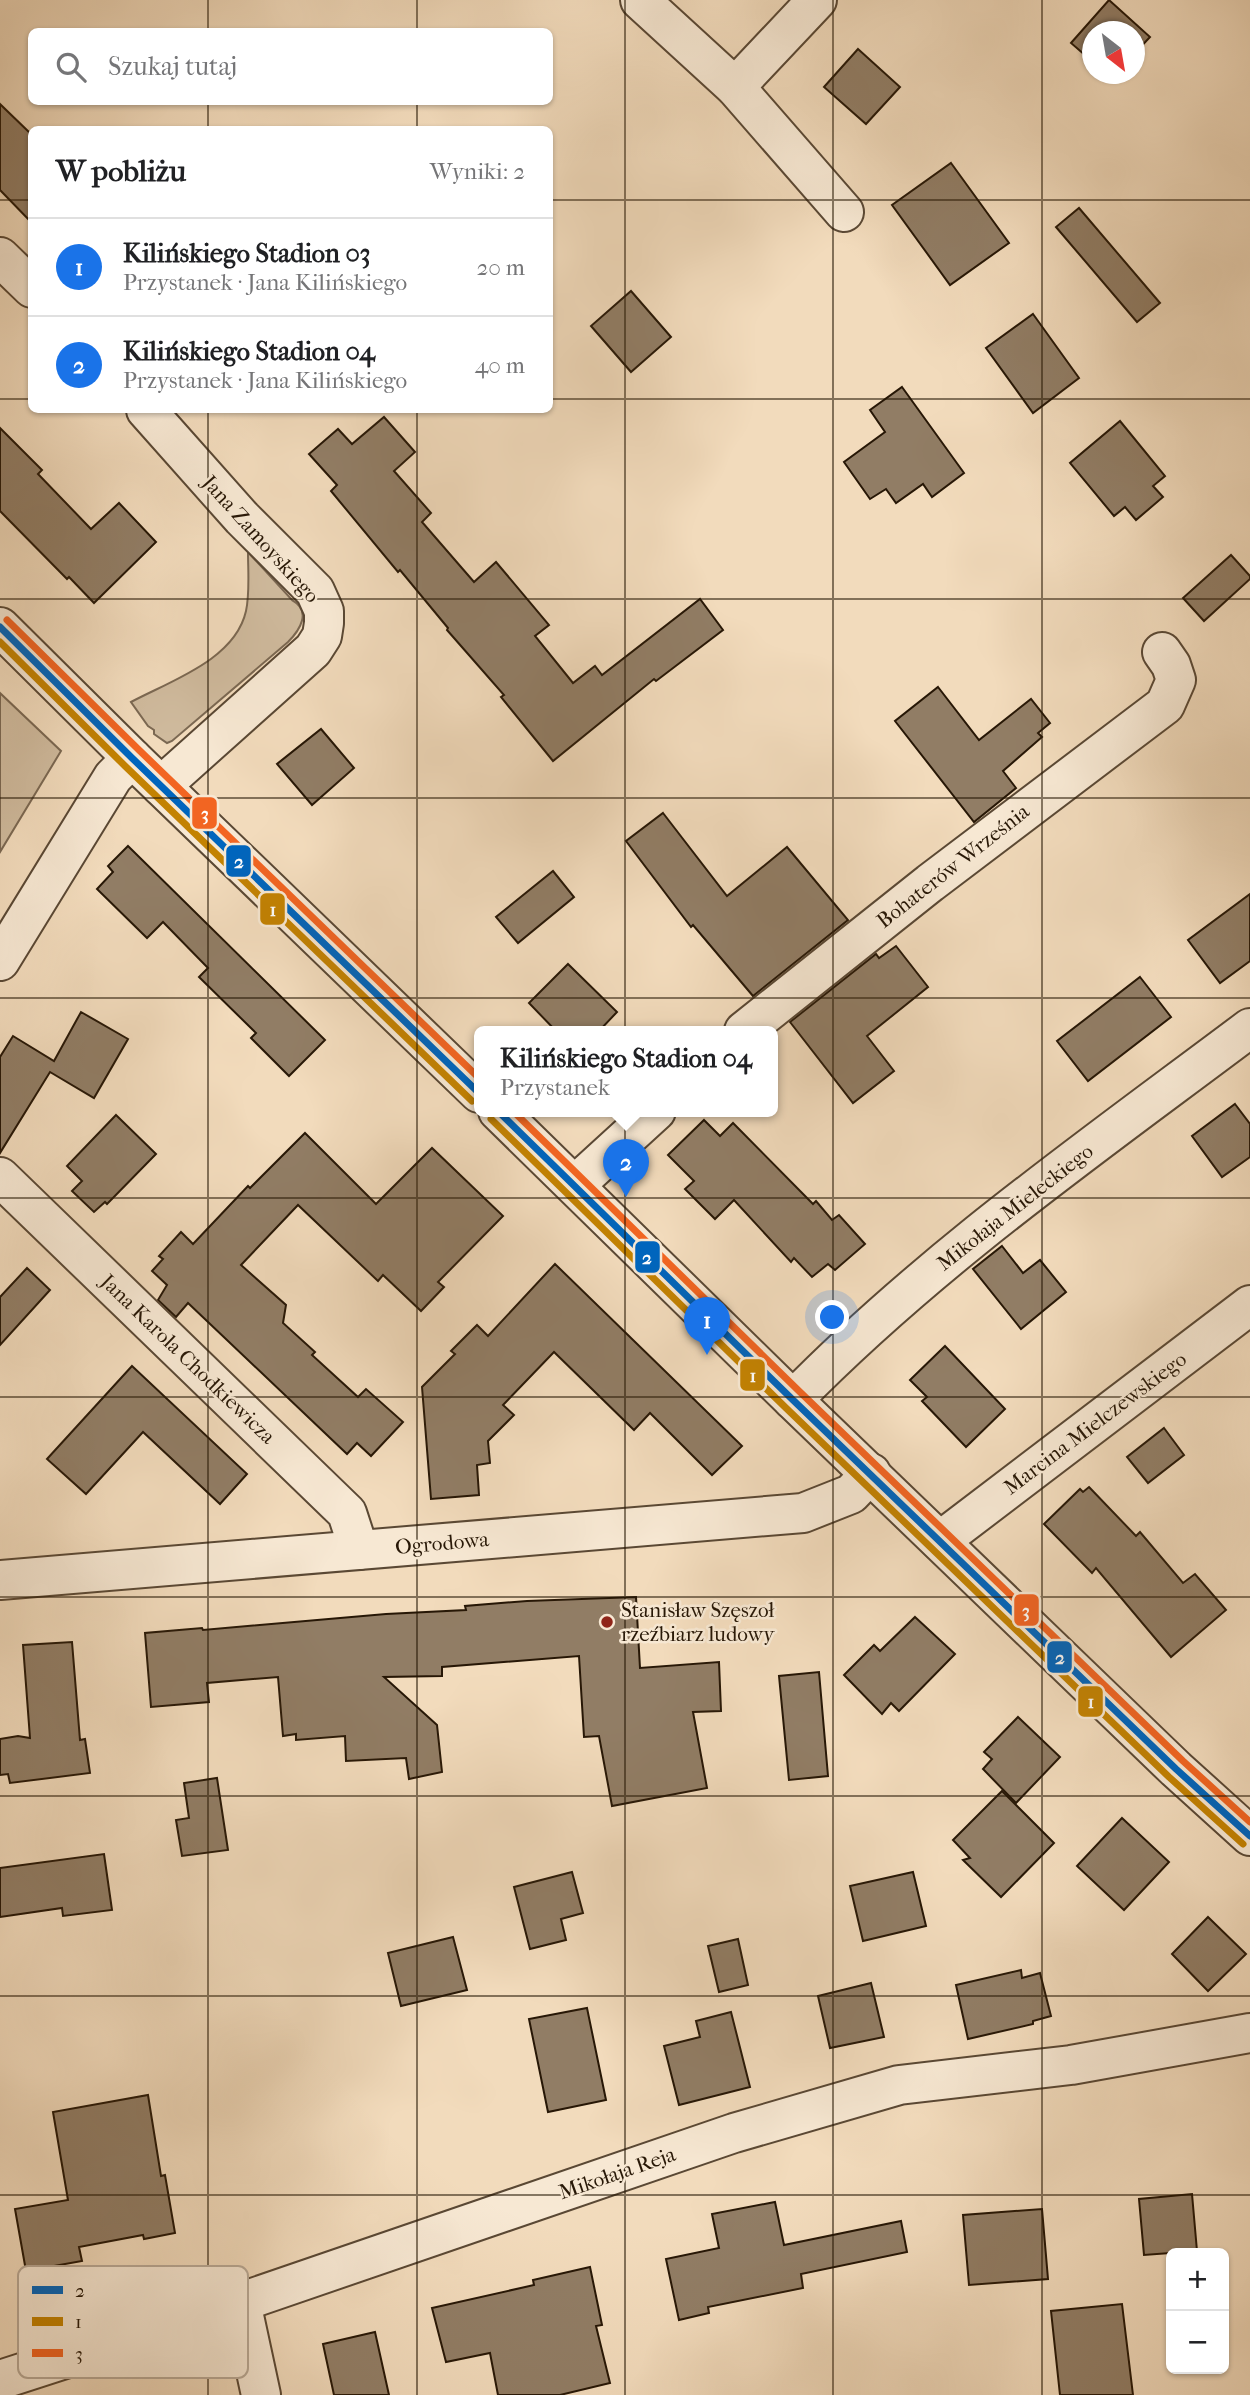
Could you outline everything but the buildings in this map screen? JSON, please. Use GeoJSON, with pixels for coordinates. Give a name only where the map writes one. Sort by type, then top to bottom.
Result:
{"type":"FeatureCollection","features":[{"type":"Feature","properties":{"kind":"street"},"geometry":{"type":"LineString","coordinates":[[640,0],[735,87],[844,212]]}},
{"type":"Feature","properties":{"kind":"street"},"geometry":{"type":"LineString","coordinates":[[735,87],[817,0]]}},
{"type":"Feature","properties":{"kind":"street"},"geometry":{"type":"LineString","coordinates":[[0,257],[28,284]]}},
{"type":"Feature","properties":{"kind":"street","name":"Jana Zamoyskiego"},"geometry":{"type":"LineString","coordinates":[[149,413],[242,518],[314,591],[324,611],[322,636],[313,650],[161,786]]}},
{"type":"Feature","properties":{"kind":"street"},"geometry":{"type":"LineString","coordinates":[[0,627],[474,1088]]}},
{"type":"Feature","properties":{"kind":"street","name":"Bohaterów Września"},"geometry":{"type":"LineString","coordinates":[[750,1026],[930,883],[1165,705],[1175,680],[1171,665],[1162,652]]}},
{"type":"Feature","properties":{"kind":"street"},"geometry":{"type":"LineString","coordinates":[[0,961],[113,777],[132,758]]}},
{"type":"Feature","properties":{"kind":"street","name":"Mikołaja Mieleckiego"},"geometry":{"type":"LineString","coordinates":[[793,1400],[923,1279],[997,1218],[1250,1028]]}},
{"type":"Feature","properties":{"kind":"street"},"geometry":{"type":"LineString","coordinates":[[504,1117],[793,1400],[1176,1769],[1250,1836]]}},
{"type":"Feature","properties":{"kind":"street"},"geometry":{"type":"LineString","coordinates":[[575,1185],[649,1117]]}},
{"type":"Feature","properties":{"kind":"street","name":"Jana Karola Chodkiewicza"},"geometry":{"type":"LineString","coordinates":[[0,1177],[348,1513],[359,1550]]}},
{"type":"Feature","properties":{"kind":"street","name":"Marcina Mielczewskiego"},"geometry":{"type":"LineString","coordinates":[[940,1541],[1250,1305]]}},
{"type":"Feature","properties":{"kind":"street","name":"Ogrodowa"},"geometry":{"type":"LineString","coordinates":[[0,1580],[803,1513],[850,1494],[871,1473]]}},
{"type":"Feature","properties":{"kind":"street","name":"Mikołaja Reja"},"geometry":{"type":"LineString","coordinates":[[248,2300],[734,2133],[899,2085],[1071,2065],[1250,2033]]}},
{"type":"Feature","properties":{"kind":"street"},"geometry":{"type":"LineString","coordinates":[[248,2335],[261,2395]]}},
{"type":"Feature","properties":{"kind":"street","name":"Mikołaja Reja"},"geometry":{"type":"LineString","coordinates":[[0,2380],[18,2374]]}},
{"type":"Feature","properties":{"kind":"shaded area"},"geometry":{"type":"Polygon","coordinates":[[[248,552],[298,604],[303,615],[300,626],[288,642],[167,743],[154,734],[154,730],[131,702],[199,667],[229,643],[240,628],[246,611],[248,552]]]}},
{"type":"Feature","properties":{"kind":"shaded area"},"geometry":{"type":"Polygon","coordinates":[[[0,693],[61,751],[0,852],[0,693]]]}},
{"type":"Feature","properties":{"kind":"transit line","name":"3"},"geometry":{"type":"LineString","coordinates":[[7,620],[474,1073]]}},
{"type":"Feature","properties":{"kind":"transit line","name":"2"},"geometry":{"type":"LineString","coordinates":[[0,627],[474,1088]]}},
{"type":"Feature","properties":{"kind":"transit line","name":"1"},"geometry":{"type":"LineString","coordinates":[[0,642],[472,1101]]}},
{"type":"Feature","properties":{"kind":"transit line","name":"2"},"geometry":{"type":"LineString","coordinates":[[504,1117],[793,1400],[1176,1769],[1250,1836]]}},
{"type":"Feature","properties":{"kind":"transit line","name":"3"},"geometry":{"type":"LineString","coordinates":[[519,1117],[800,1392],[1183,1761],[1250,1822]]}},
{"type":"Feature","properties":{"kind":"transit line","name":"1"},"geometry":{"type":"LineString","coordinates":[[491,1119],[786,1408],[1169,1777],[1243,1844]]}},
{"type":"Feature","properties":{"kind":"place","name":"Kilińskiego Stadion 04"},"geometry":{"type":"Point","coordinates":[626,1197]}},
{"type":"Feature","properties":{"kind":"place","name":"Kilińskiego Stadion 03"},"geometry":{"type":"Point","coordinates":[707,1355]}},
{"type":"Feature","properties":{"kind":"place","name":"Stanisław Szęszoł rzeźbiarz ludowy"},"geometry":{"type":"Point","coordinates":[607,1622]}}]}
